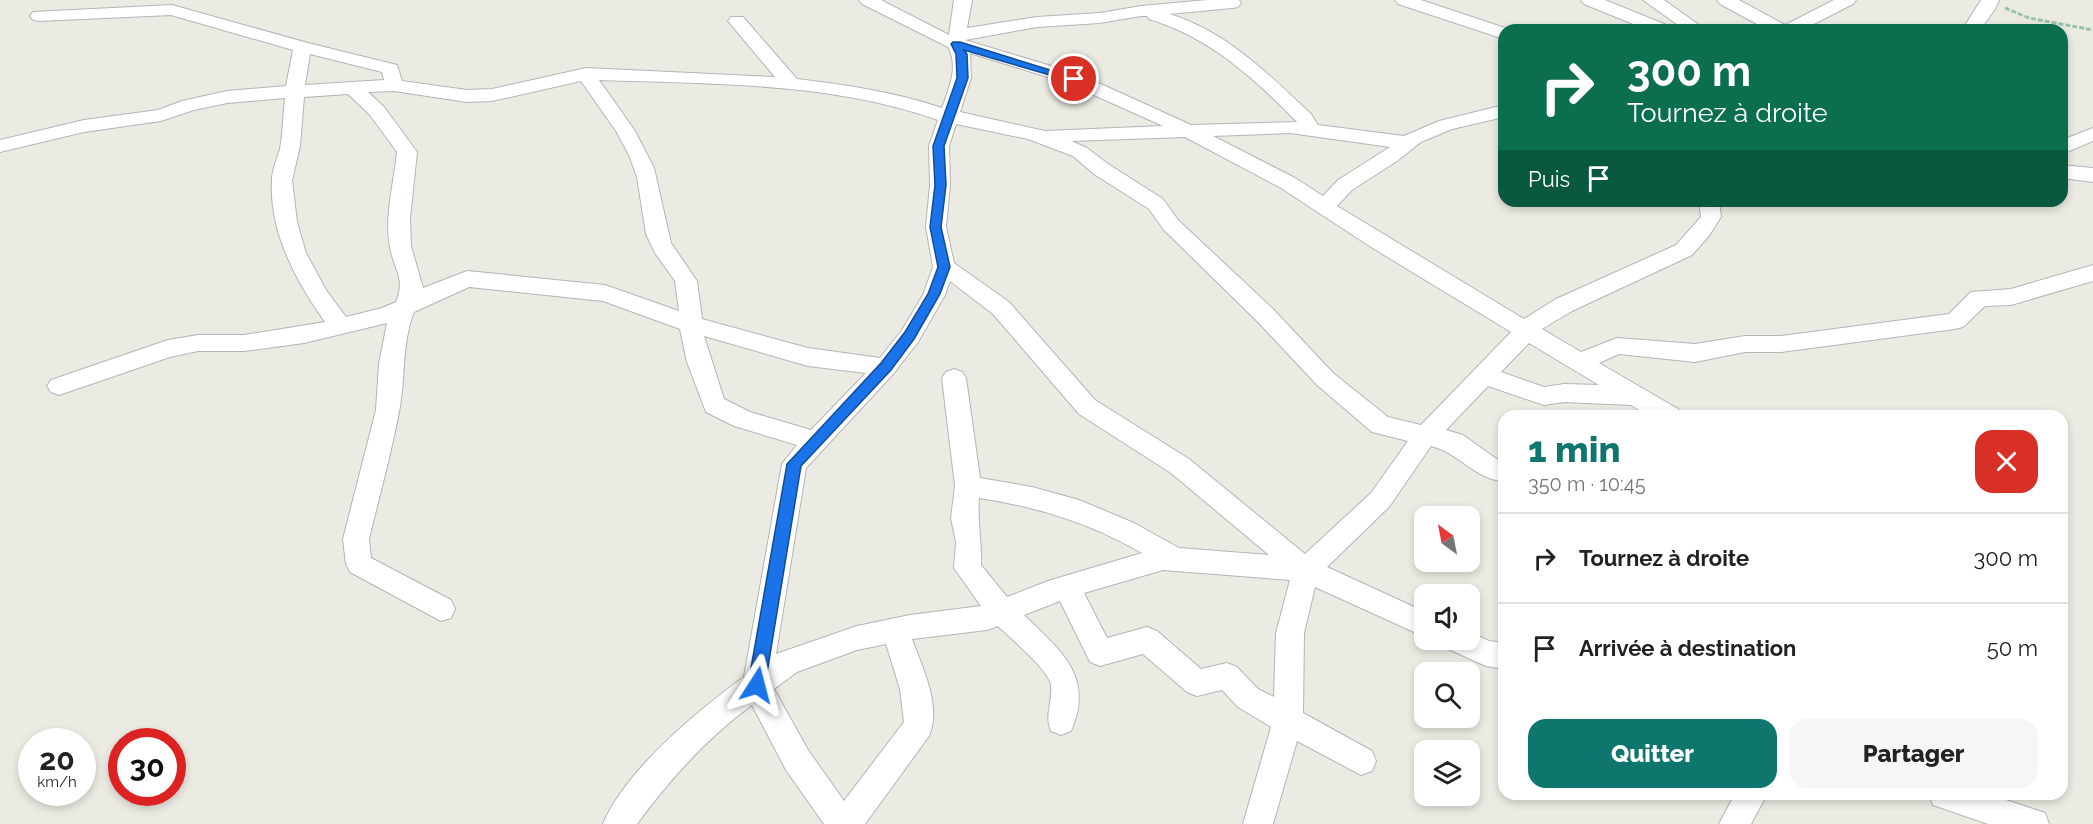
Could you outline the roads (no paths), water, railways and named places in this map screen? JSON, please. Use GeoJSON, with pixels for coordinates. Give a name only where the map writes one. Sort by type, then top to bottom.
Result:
{"type":"FeatureCollection","features":[{"type":"Feature","properties":{"kind":"street"},"geometry":{"type":"LineString","coordinates":[[868,0],[957,39],[1074,79],[1188,132],[1288,183],[1405,258],[1659,410]]}},
{"type":"Feature","properties":{"kind":"street"},"geometry":{"type":"LineString","coordinates":[[895,630],[915,692],[919,726],[844,824],[797,760],[757,685],[794,464],[886,367],[910,336],[934,294],[944,267],[936,227],[940,185],[939,146],[962,78],[962,54],[957,39],[963,0]]}},
{"type":"Feature","properties":{"kind":"street"},"geometry":{"type":"LineString","coordinates":[[1117,0],[1141,11],[1196,28],[1214,39],[1304,118],[1311,130]]}},
{"type":"Feature","properties":{"kind":"street"},"geometry":{"type":"LineString","coordinates":[[1404,0],[1498,31]]}},
{"type":"Feature","properties":{"kind":"street"},"geometry":{"type":"LineString","coordinates":[[1590,0],[1648,24]]}},
{"type":"Feature","properties":{"kind":"street"},"geometry":{"type":"LineString","coordinates":[[1652,0],[1688,24]]}},
{"type":"Feature","properties":{"kind":"street"},"geometry":{"type":"LineString","coordinates":[[1726,0],[1770,24]]}},
{"type":"Feature","properties":{"kind":"street"},"geometry":{"type":"LineString","coordinates":[[1801,24],[1847,0]]}},
{"type":"Feature","properties":{"kind":"street"},"geometry":{"type":"LineString","coordinates":[[1973,24],[1986,12],[1990,1]]}},
{"type":"Feature","properties":{"kind":"street"},"geometry":{"type":"LineString","coordinates":[[957,39],[1037,22],[1100,18],[1141,11],[1232,3]]}},
{"type":"Feature","properties":{"kind":"street"},"geometry":{"type":"LineString","coordinates":[[39,16],[171,10],[302,48],[390,69],[394,85]]}},
{"type":"Feature","properties":{"kind":"street"},"geometry":{"type":"LineString","coordinates":[[736,21],[790,83]]}},
{"type":"Feature","properties":{"kind":"street"},"geometry":{"type":"LineString","coordinates":[[302,48],[290,146],[282,180],[288,222],[296,253],[318,295],[340,326]]}},
{"type":"Feature","properties":{"kind":"street"},"geometry":{"type":"LineString","coordinates":[[586,74],[609,111],[628,133],[644,168],[653,205],[654,228],[661,247],[684,277],[690,296],[692,336],[714,405],[742,419],[816,441]]}},
{"type":"Feature","properties":{"kind":"street"},"geometry":{"type":"LineString","coordinates":[[0,146],[84,126],[161,115],[189,105],[227,97],[394,85],[467,96],[484,95],[586,74],[790,83],[856,92],[911,104],[948,117],[971,119],[1044,137],[1080,152],[1101,169],[1156,204],[1171,225],[1265,315],[1325,379],[1381,424],[1454,442],[1494,470],[1498,470]]}},
{"type":"Feature","properties":{"kind":"street"},"geometry":{"type":"LineString","coordinates":[[353,88],[378,111],[407,152],[400,218],[400,246],[413,287],[397,326],[391,364],[388,410],[356,539],[359,564],[441,609]]}},
{"type":"Feature","properties":{"kind":"street"},"geometry":{"type":"LineString","coordinates":[[1324,207],[1345,185],[1390,157],[1414,138],[1446,125],[1498,112]]}},
{"type":"Feature","properties":{"kind":"street"},"geometry":{"type":"LineString","coordinates":[[1044,137],[1261,128],[1311,130],[1408,143]]}},
{"type":"Feature","properties":{"kind":"street"},"geometry":{"type":"LineString","coordinates":[[2068,145],[2093,134]]}},
{"type":"Feature","properties":{"kind":"street"},"geometry":{"type":"LineString","coordinates":[[2068,172],[2093,175]]}},
{"type":"Feature","properties":{"kind":"street"},"geometry":{"type":"LineString","coordinates":[[1258,824],[1288,720],[1290,633],[1306,570],[1380,500],[1426,435],[1528,330],[1564,304],[1684,250],[1711,217],[1710,207]]}},
{"type":"Feature","properties":{"kind":"street"},"geometry":{"type":"LineString","coordinates":[[944,267],[984,293],[1001,308],[1087,407],[1180,466],[1306,570],[1414,620]]}},
{"type":"Feature","properties":{"kind":"street"},"geometry":{"type":"LineString","coordinates":[[1580,362],[1617,346],[1695,353],[1744,344],[1781,344],[1955,321],[1979,298],[2011,297],[2093,273]]}},
{"type":"Feature","properties":{"kind":"street"},"geometry":{"type":"LineString","coordinates":[[58,386],[168,349],[188,345],[244,343],[304,335],[388,315],[467,279],[605,293],[692,325],[808,357],[886,367]]}},
{"type":"Feature","properties":{"kind":"street"},"geometry":{"type":"LineString","coordinates":[[1484,375],[1544,396],[1564,393],[1637,396]]}},
{"type":"Feature","properties":{"kind":"street"},"geometry":{"type":"LineString","coordinates":[[954,378],[968,486],[964,518],[969,542],[967,568],[1002,612],[1056,665],[1065,685],[1060,721]]}},
{"type":"Feature","properties":{"kind":"street"},"geometry":{"type":"LineString","coordinates":[[968,486],[1032,497],[1078,512],[1150,543],[1176,560]]}},
{"type":"Feature","properties":{"kind":"street"},"geometry":{"type":"LineString","coordinates":[[618,824],[645,786],[686,742],[788,662],[857,638],[895,630],[987,618],[1067,587],[1152,562],[1212,561],[1306,570]]}},
{"type":"Feature","properties":{"kind":"street"},"geometry":{"type":"LineString","coordinates":[[1067,587],[1100,652],[1148,640],[1197,683],[1227,676],[1248,698],[1361,761]]}},
{"type":"Feature","properties":{"kind":"street"},"geometry":{"type":"LineString","coordinates":[[1480,650],[1498,655]]}},
{"type":"Feature","properties":{"kind":"street"},"geometry":{"type":"LineString","coordinates":[[1734,824],[1748,800]]}},
{"type":"Feature","properties":{"kind":"street"},"geometry":{"type":"LineString","coordinates":[[1962,800],[2034,824]]}}]}
